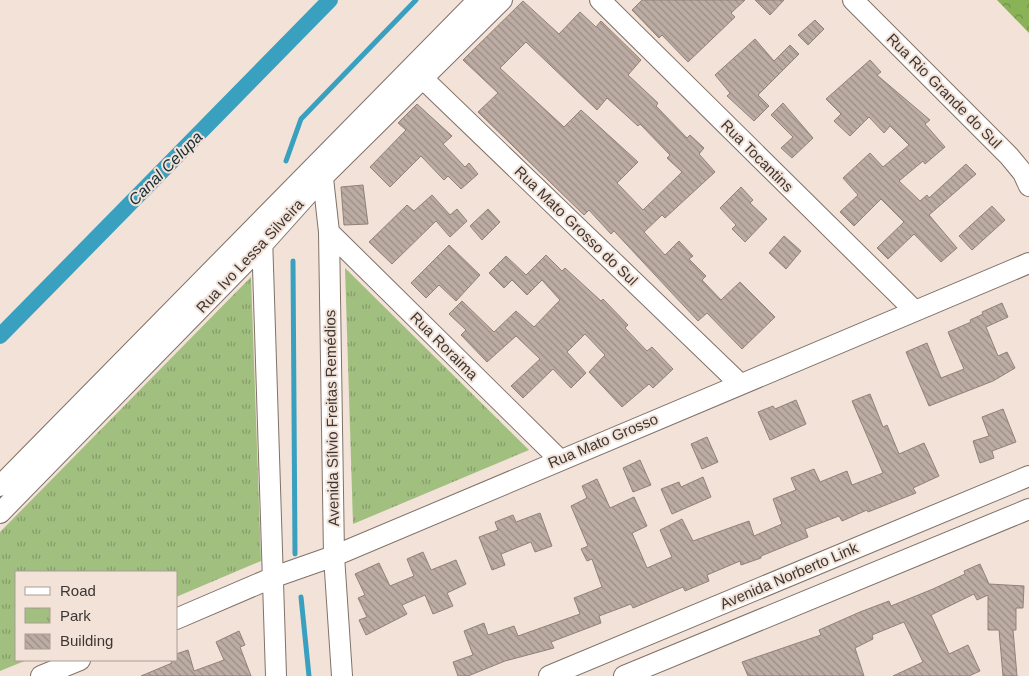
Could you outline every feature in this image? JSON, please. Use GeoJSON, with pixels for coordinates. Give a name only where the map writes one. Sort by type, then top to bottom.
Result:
{"type":"FeatureCollection","features":[{"type":"Feature","properties":{"kind":"street","name":"Rua Ivo Lessa Silveira"},"geometry":{"type":"LineString","coordinates":[[418,73],[478,0]]}},
{"type":"Feature","properties":{"kind":"street","name":"Rua Ivo Lessa Silveira"},"geometry":{"type":"LineString","coordinates":[[0,486],[261,222],[322,169],[418,73],[502,0]]}},
{"type":"Feature","properties":{"kind":"street","name":"Rua Tocantins"},"geometry":{"type":"LineString","coordinates":[[600,0],[914,311]]}},
{"type":"Feature","properties":{"kind":"street","name":"Rua Rio Grande do Sul"},"geometry":{"type":"LineString","coordinates":[[853,0],[1009,156],[1024,173],[1029,186]]}},
{"type":"Feature","properties":{"kind":"street","name":"Rua Mato Grosso do Sul"},"geometry":{"type":"LineString","coordinates":[[418,73],[740,384]]}},
{"type":"Feature","properties":{"kind":"street","name":"Rua Ivo Lessa Silveira"},"geometry":{"type":"LineString","coordinates":[[0,513],[263,244],[322,169]]}},
{"type":"Feature","properties":{"kind":"street","name":"Avenida Sílvio Freitas Remédios"},"geometry":{"type":"LineString","coordinates":[[322,169],[328,232],[334,556],[342,676]]}},
{"type":"Feature","properties":{"kind":"street"},"geometry":{"type":"LineString","coordinates":[[261,222],[276,676]]}},
{"type":"Feature","properties":{"kind":"street","name":"Rua Roraima"},"geometry":{"type":"LineString","coordinates":[[328,232],[559,459]]}},
{"type":"Feature","properties":{"kind":"street","name":"Rua Mato Grosso"},"geometry":{"type":"LineString","coordinates":[[178,618],[274,578],[334,556],[559,459],[1029,263]]}},
{"type":"Feature","properties":{"kind":"street","name":"Avenida Norberto Link"},"geometry":{"type":"LineString","coordinates":[[549,676],[1029,476]]}},
{"type":"Feature","properties":{"kind":"street","name":"Avenida Norberto Link"},"geometry":{"type":"LineString","coordinates":[[624,676],[1029,509]]}},
{"type":"Feature","properties":{"kind":"street"},"geometry":{"type":"LineString","coordinates":[[760,588],[770,616]]}},
{"type":"Feature","properties":{"kind":"street"},"geometry":{"type":"LineString","coordinates":[[41,676],[78,661]]}},
{"type":"Feature","properties":{"kind":"green space"},"geometry":{"type":"Polygon","coordinates":[[[997,0],[1029,0],[1029,33],[997,0]]]}},
{"type":"Feature","properties":{"kind":"green space"},"geometry":{"type":"Polygon","coordinates":[[[345,268],[529,450],[353,524],[345,268]]]}},
{"type":"Feature","properties":{"kind":"green space"},"geometry":{"type":"Polygon","coordinates":[[[251,277],[261,561],[178,596],[178,571],[15,571],[15,661],[25,661],[0,671],[0,532],[251,277]]]}},
{"type":"Feature","properties":{"kind":"building"},"geometry":{"type":"Polygon","coordinates":[[[642,0],[745,0],[731,13],[735,17],[688,62],[662,35],[659,38],[632,10],[642,0]]]}},
{"type":"Feature","properties":{"kind":"building"},"geometry":{"type":"Polygon","coordinates":[[[755,0],[784,0],[770,15],[755,0]]]}},
{"type":"Feature","properties":{"kind":"building"},"geometry":{"type":"Polygon","coordinates":[[[523,1],[559,34],[580,12],[596,27],[601,21],[641,60],[628,75],[658,103],[656,106],[687,138],[690,135],[704,148],[699,154],[715,172],[665,218],[662,215],[644,232],[665,255],[679,241],[693,256],[689,259],[706,276],[702,280],[721,300],[740,282],[775,317],[742,349],[707,313],[698,321],[614,231],[611,234],[589,210],[584,215],[478,112],[498,93],[463,60],[523,1]],[[526,42],[500,68],[564,127],[581,110],[638,162],[617,183],[643,210],[682,172],[667,158],[670,155],[640,124],[638,126],[607,98],[597,110],[526,42]]]}},
{"type":"Feature","properties":{"kind":"building"},"geometry":{"type":"Polygon","coordinates":[[[815,20],[824,29],[808,45],[798,35],[815,20]]]}},
{"type":"Feature","properties":{"kind":"building"},"geometry":{"type":"Polygon","coordinates":[[[755,39],[774,61],[790,45],[799,54],[758,95],[769,106],[754,121],[727,96],[730,93],[715,75],[755,39]]]}},
{"type":"Feature","properties":{"kind":"building"},"geometry":{"type":"Polygon","coordinates":[[[870,60],[881,72],[877,75],[930,120],[925,124],[945,147],[925,164],[923,161],[899,181],[920,201],[927,195],[929,198],[966,164],[976,174],[929,215],[957,248],[941,262],[914,234],[888,259],[877,248],[904,222],[881,199],[854,226],[840,212],[858,195],[843,178],[870,153],[883,167],[909,145],[890,126],[884,133],[869,117],[850,136],[834,121],[841,114],[826,99],[870,60]]]}},
{"type":"Feature","properties":{"kind":"building"},"geometry":{"type":"Polygon","coordinates":[[[783,103],[813,138],[792,158],[781,148],[793,137],[771,115],[783,103]]]}},
{"type":"Feature","properties":{"kind":"building"},"geometry":{"type":"Polygon","coordinates":[[[417,104],[452,136],[443,144],[465,167],[469,163],[478,174],[461,189],[448,176],[444,180],[421,156],[390,187],[370,167],[406,130],[398,123],[417,104]]]}},
{"type":"Feature","properties":{"kind":"building"},"geometry":{"type":"Polygon","coordinates":[[[363,185],[368,224],[344,225],[341,187],[363,185]]]}},
{"type":"Feature","properties":{"kind":"building"},"geometry":{"type":"Polygon","coordinates":[[[741,187],[753,200],[750,203],[767,219],[745,242],[732,229],[736,225],[720,208],[741,187]]]}},
{"type":"Feature","properties":{"kind":"building"},"geometry":{"type":"Polygon","coordinates":[[[432,195],[450,215],[457,209],[467,221],[450,237],[436,221],[392,264],[369,242],[407,205],[414,211],[432,195]]]}},
{"type":"Feature","properties":{"kind":"building"},"geometry":{"type":"Polygon","coordinates":[[[992,206],[1005,220],[972,250],[959,236],[992,206]]]}},
{"type":"Feature","properties":{"kind":"building"},"geometry":{"type":"Polygon","coordinates":[[[488,209],[500,222],[482,240],[470,226],[488,209]]]}},
{"type":"Feature","properties":{"kind":"building"},"geometry":{"type":"Polygon","coordinates":[[[784,236],[801,251],[786,269],[769,253],[784,236]]]}},
{"type":"Feature","properties":{"kind":"building"},"geometry":{"type":"Polygon","coordinates":[[[449,245],[480,275],[456,301],[439,285],[426,298],[411,283],[449,245]]]}},
{"type":"Feature","properties":{"kind":"building"},"geometry":{"type":"Polygon","coordinates":[[[546,255],[562,271],[565,268],[601,301],[603,299],[628,325],[625,328],[647,351],[652,347],[673,369],[653,388],[649,384],[622,407],[589,372],[605,355],[585,334],[567,352],[586,373],[571,388],[553,369],[523,398],[511,386],[540,359],[516,336],[487,362],[461,335],[466,330],[449,314],[462,301],[494,332],[516,311],[534,327],[560,300],[542,280],[527,295],[512,280],[504,288],[489,273],[506,256],[526,275],[546,255]]]}},
{"type":"Feature","properties":{"kind":"building"},"geometry":{"type":"Polygon","coordinates":[[[1002,303],[1008,317],[986,327],[998,356],[1007,352],[1015,368],[993,381],[929,406],[906,352],[927,343],[941,378],[964,369],[948,332],[971,322],[970,320],[983,314],[982,312],[1002,303]]]}},
{"type":"Feature","properties":{"kind":"building"},"geometry":{"type":"Polygon","coordinates":[[[870,394],[883,427],[887,425],[899,454],[924,443],[939,476],[913,488],[916,493],[842,521],[839,516],[805,529],[808,537],[761,556],[761,558],[741,565],[740,561],[707,575],[709,581],[685,591],[683,587],[633,608],[631,604],[599,616],[601,623],[551,642],[554,648],[505,661],[468,676],[458,676],[453,662],[473,655],[464,631],[484,623],[488,635],[514,626],[518,636],[580,614],[574,598],[602,587],[592,559],[587,561],[581,549],[588,546],[571,506],[587,498],[582,486],[597,479],[610,508],[634,497],[647,526],[632,533],[647,568],[672,557],[660,530],[682,519],[693,541],[749,521],[754,536],[782,524],[773,499],[796,490],[791,478],[814,469],[820,482],[847,471],[852,485],[883,473],[852,401],[870,394]]]}},
{"type":"Feature","properties":{"kind":"building"},"geometry":{"type":"Polygon","coordinates":[[[796,400],[806,424],[770,440],[758,412],[773,406],[775,409],[796,400]]]}},
{"type":"Feature","properties":{"kind":"building"},"geometry":{"type":"Polygon","coordinates":[[[1003,409],[1016,442],[992,451],[994,458],[980,463],[973,441],[989,436],[982,417],[1003,409]]]}},
{"type":"Feature","properties":{"kind":"building"},"geometry":{"type":"Polygon","coordinates":[[[707,437],[718,462],[702,469],[691,444],[707,437]]]}},
{"type":"Feature","properties":{"kind":"building"},"geometry":{"type":"Polygon","coordinates":[[[640,460],[651,485],[633,492],[623,468],[640,460]]]}},
{"type":"Feature","properties":{"kind":"building"},"geometry":{"type":"Polygon","coordinates":[[[703,477],[711,497],[672,514],[661,489],[679,482],[681,487],[703,477]]]}},
{"type":"Feature","properties":{"kind":"building"},"geometry":{"type":"Polygon","coordinates":[[[540,513],[552,546],[535,552],[531,542],[501,554],[505,565],[492,570],[479,537],[498,530],[495,522],[513,515],[516,522],[540,513]]]}},
{"type":"Feature","properties":{"kind":"building"},"geometry":{"type":"Polygon","coordinates":[[[423,552],[431,570],[456,560],[466,584],[447,593],[453,606],[433,614],[425,595],[402,605],[407,614],[366,635],[359,620],[367,617],[358,598],[365,595],[355,574],[379,563],[390,586],[414,576],[407,559],[423,552]]]}},
{"type":"Feature","properties":{"kind":"building"},"geometry":{"type":"Polygon","coordinates":[[[980,564],[989,584],[1024,586],[1023,608],[1016,608],[1016,630],[1013,630],[1017,676],[1003,676],[999,630],[988,630],[988,595],[977,600],[974,594],[931,615],[949,654],[968,645],[980,671],[969,676],[893,676],[923,662],[904,622],[872,635],[873,639],[855,648],[864,676],[748,676],[742,662],[821,635],[819,630],[860,612],[889,601],[891,606],[933,589],[965,574],[964,571],[980,564]]]}},
{"type":"Feature","properties":{"kind":"building"},"geometry":{"type":"Polygon","coordinates":[[[239,631],[245,645],[240,647],[251,676],[141,676],[172,663],[171,661],[178,661],[178,653],[188,650],[194,671],[224,660],[216,642],[239,631]]]}},
{"type":"Feature","properties":{"kind":"waterway","name":"Canal Celupa"},"geometry":{"type":"LineString","coordinates":[[0,336],[330,0]]}},
{"type":"Feature","properties":{"kind":"waterway"},"geometry":{"type":"LineString","coordinates":[[286,161],[301,119],[416,0]]}},
{"type":"Feature","properties":{"kind":"waterway"},"geometry":{"type":"LineString","coordinates":[[293,261],[295,554]]}},
{"type":"Feature","properties":{"kind":"waterway"},"geometry":{"type":"LineString","coordinates":[[301,597],[309,676]]}}]}
